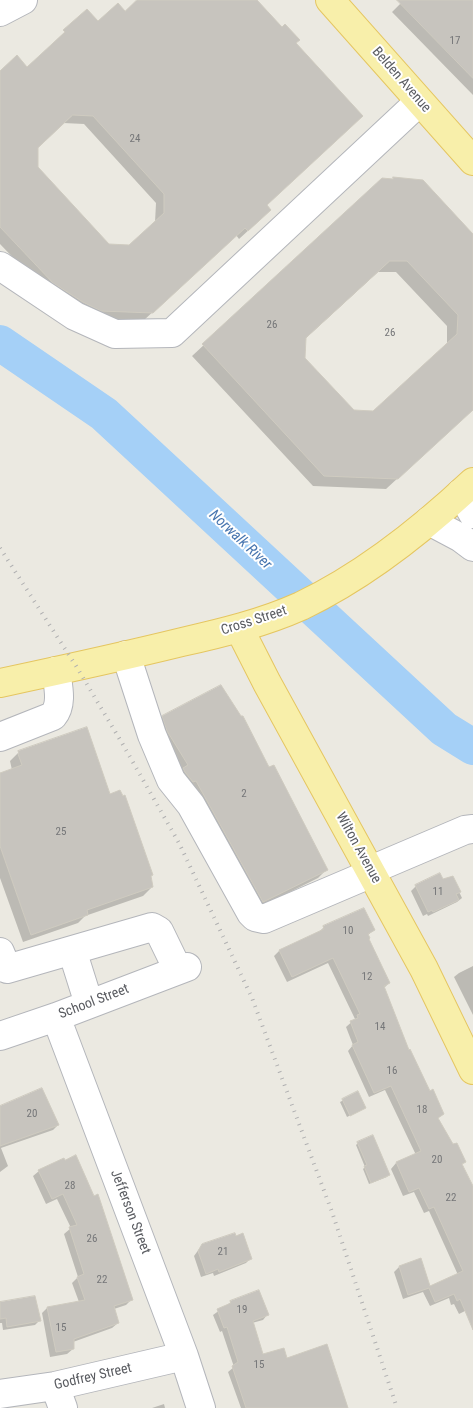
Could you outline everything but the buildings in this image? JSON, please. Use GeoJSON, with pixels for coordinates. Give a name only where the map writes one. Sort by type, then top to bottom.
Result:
{"type":"FeatureCollection","features":[{"type":"Feature","properties":{"kind":"main road","name":"Belden Avenue"},"geometry":{"type":"LineString","coordinates":[[330,0],[473,161]]}},
{"type":"Feature","properties":{"kind":"main road","name":"Cross Street"},"geometry":{"type":"LineString","coordinates":[[0,683],[240,628],[275,616],[324,594],[378,559],[429,521],[469,496]]}},
{"type":"Feature","properties":{"kind":"main road","name":"Wilton Avenue"},"geometry":{"type":"LineString","coordinates":[[240,628],[267,683],[424,969],[473,1070]]}},
{"type":"Feature","properties":{"kind":"street"},"geometry":{"type":"LineString","coordinates":[[0,12],[23,0]]}},
{"type":"Feature","properties":{"kind":"street"},"geometry":{"type":"LineString","coordinates":[[0,266],[75,316],[115,334],[172,333],[419,102]]}},
{"type":"Feature","properties":{"kind":"street"},"geometry":{"type":"LineString","coordinates":[[429,521],[461,538],[473,547]]}},
{"type":"Feature","properties":{"kind":"street"},"geometry":{"type":"LineString","coordinates":[[126,655],[152,735],[172,780],[192,804],[251,913],[255,917],[264,919],[465,830],[473,829]]}},
{"type":"Feature","properties":{"kind":"street"},"geometry":{"type":"LineString","coordinates":[[0,737],[53,716],[58,711],[60,704],[56,671]]}},
{"type":"Feature","properties":{"kind":"street","name":"School Street"},"geometry":{"type":"LineString","coordinates":[[0,1036],[183,969],[159,930],[152,927],[72,950]]}},
{"type":"Feature","properties":{"kind":"street"},"geometry":{"type":"LineString","coordinates":[[0,952],[7,969],[72,950],[89,1004]]}},
{"type":"Feature","properties":{"kind":"street","name":"Jefferson Street"},"geometry":{"type":"LineString","coordinates":[[56,1017],[184,1356],[201,1408]]}},
{"type":"Feature","properties":{"kind":"street","name":"Godfrey Street"},"geometry":{"type":"LineString","coordinates":[[0,1394],[59,1397],[184,1356]]}},
{"type":"Feature","properties":{"kind":"waterway","name":"Norwalk River"},"geometry":{"type":"LineString","coordinates":[[0,343],[104,414],[444,729],[473,747]]}},
{"type":"Feature","properties":{"kind":"railway"},"geometry":{"type":"LineString","coordinates":[[0,548],[76,666],[179,843],[252,998],[332,1212],[397,1408]]}}]}
